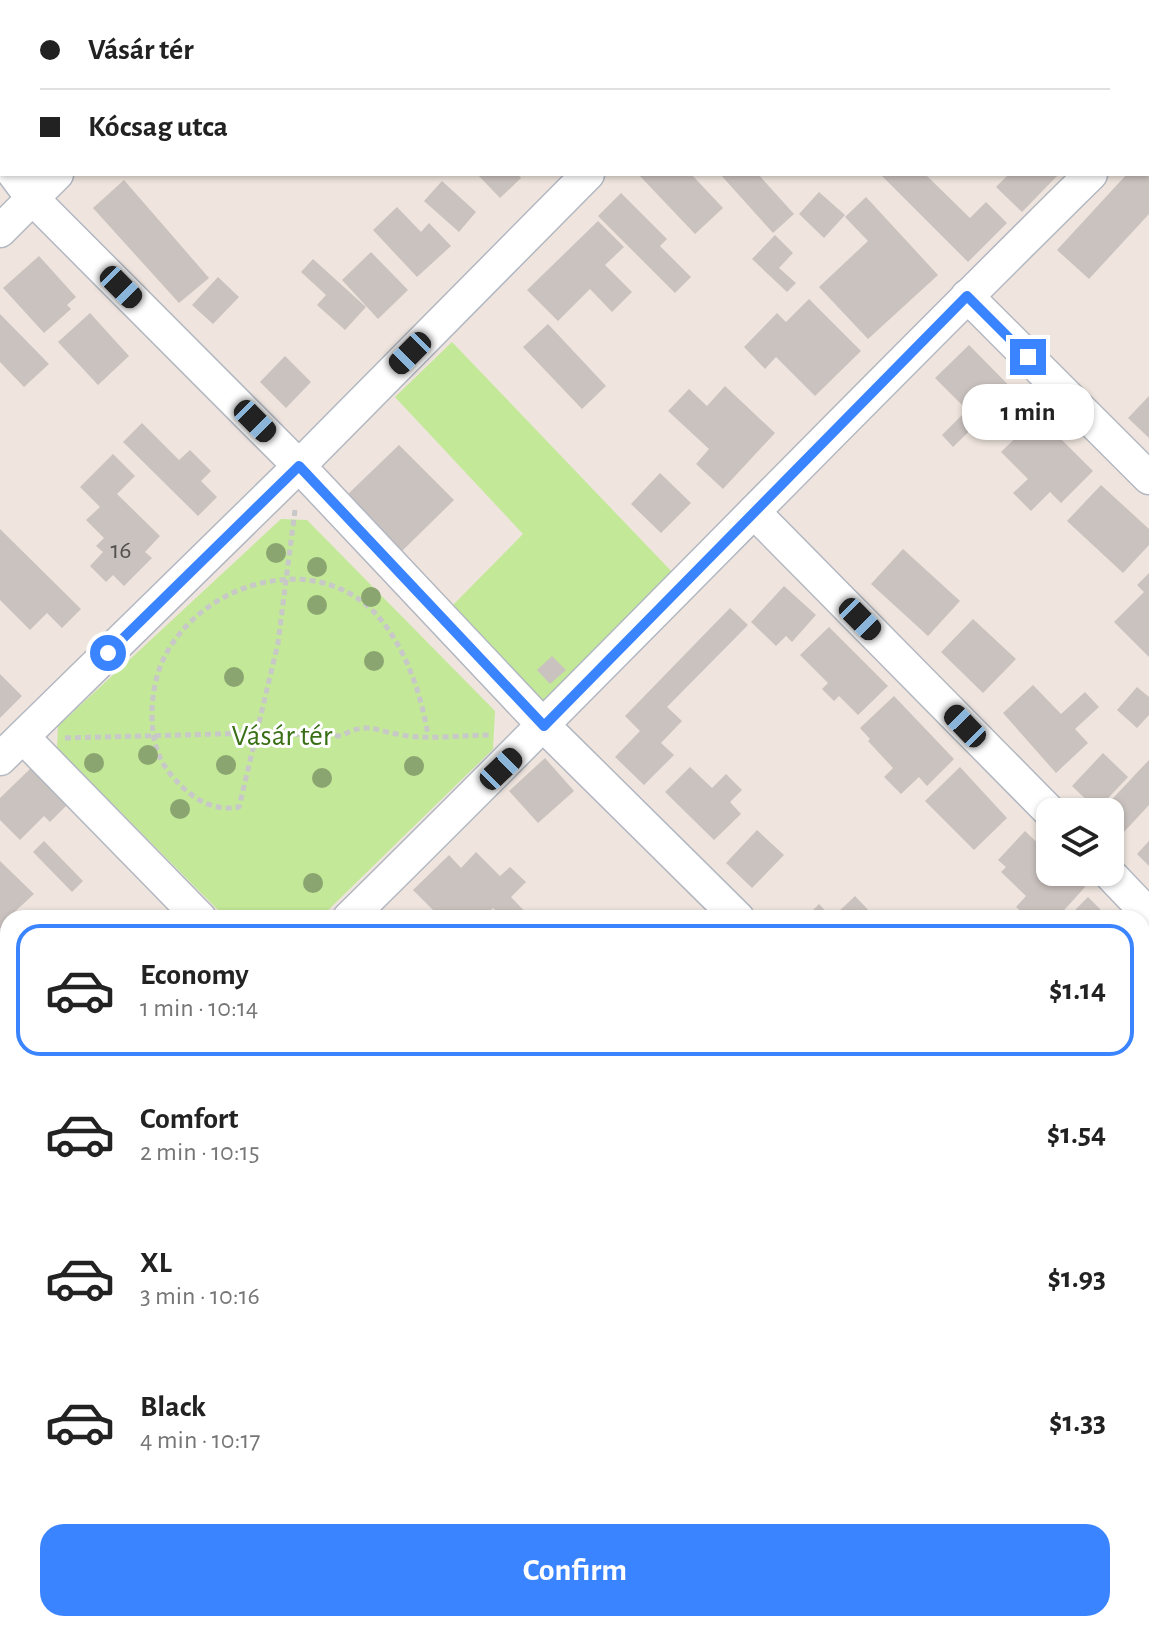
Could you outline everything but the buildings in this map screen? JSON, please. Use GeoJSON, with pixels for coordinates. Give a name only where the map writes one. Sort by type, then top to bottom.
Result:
{"type":"FeatureCollection","features":[{"type":"Feature","properties":{"kind":"street"},"geometry":{"type":"LineString","coordinates":[[0,231],[23,186],[51,176]]}},
{"type":"Feature","properties":{"kind":"street"},"geometry":{"type":"LineString","coordinates":[[0,759],[299,466],[586,176]]}},
{"type":"Feature","properties":{"kind":"street"},"geometry":{"type":"LineString","coordinates":[[357,910],[544,726],[1089,176]]}},
{"type":"Feature","properties":{"kind":"street"},"geometry":{"type":"LineString","coordinates":[[23,186],[299,466],[544,726],[730,910]]}},
{"type":"Feature","properties":{"kind":"street"},"geometry":{"type":"LineString","coordinates":[[967,296],[1149,478]]}},
{"type":"Feature","properties":{"kind":"street"},"geometry":{"type":"LineString","coordinates":[[754,512],[1036,798]]}},
{"type":"Feature","properties":{"kind":"street"},"geometry":{"type":"LineString","coordinates":[[23,737],[192,910]]}},
{"type":"Feature","properties":{"kind":"street"},"geometry":{"type":"LineString","coordinates":[[1121,886],[1144,910]]}},
{"type":"Feature","properties":{"kind":"path"},"geometry":{"type":"LineString","coordinates":[[299,466],[285,578],[278,643],[239,807],[212,808],[181,787],[157,754],[152,737],[152,704],[157,678],[164,656],[182,630],[200,612],[231,594],[260,582],[285,578],[325,583],[349,594],[374,613],[392,635],[417,688],[428,735]]}},
{"type":"Feature","properties":{"kind":"path"},"geometry":{"type":"LineString","coordinates":[[23,737],[258,733],[341,736],[353,729],[371,726],[402,735],[494,735],[544,726]]}},
{"type":"Feature","properties":{"kind":"green space"},"geometry":{"type":"Polygon","coordinates":[[[452,342],[674,574],[543,702],[453,605],[523,534],[395,397],[452,342]]]}},
{"type":"Feature","properties":{"kind":"green space","name":"Vásár tér"},"geometry":{"type":"Polygon","coordinates":[[[281,519],[307,520],[495,711],[493,749],[328,910],[218,910],[57,748],[58,726],[281,519]]]}},
{"type":"Feature","properties":{"kind":"route"},"geometry":{"type":"LineString","coordinates":[[108,653],[299,466],[544,726],[967,296],[1028,357]]}}]}
